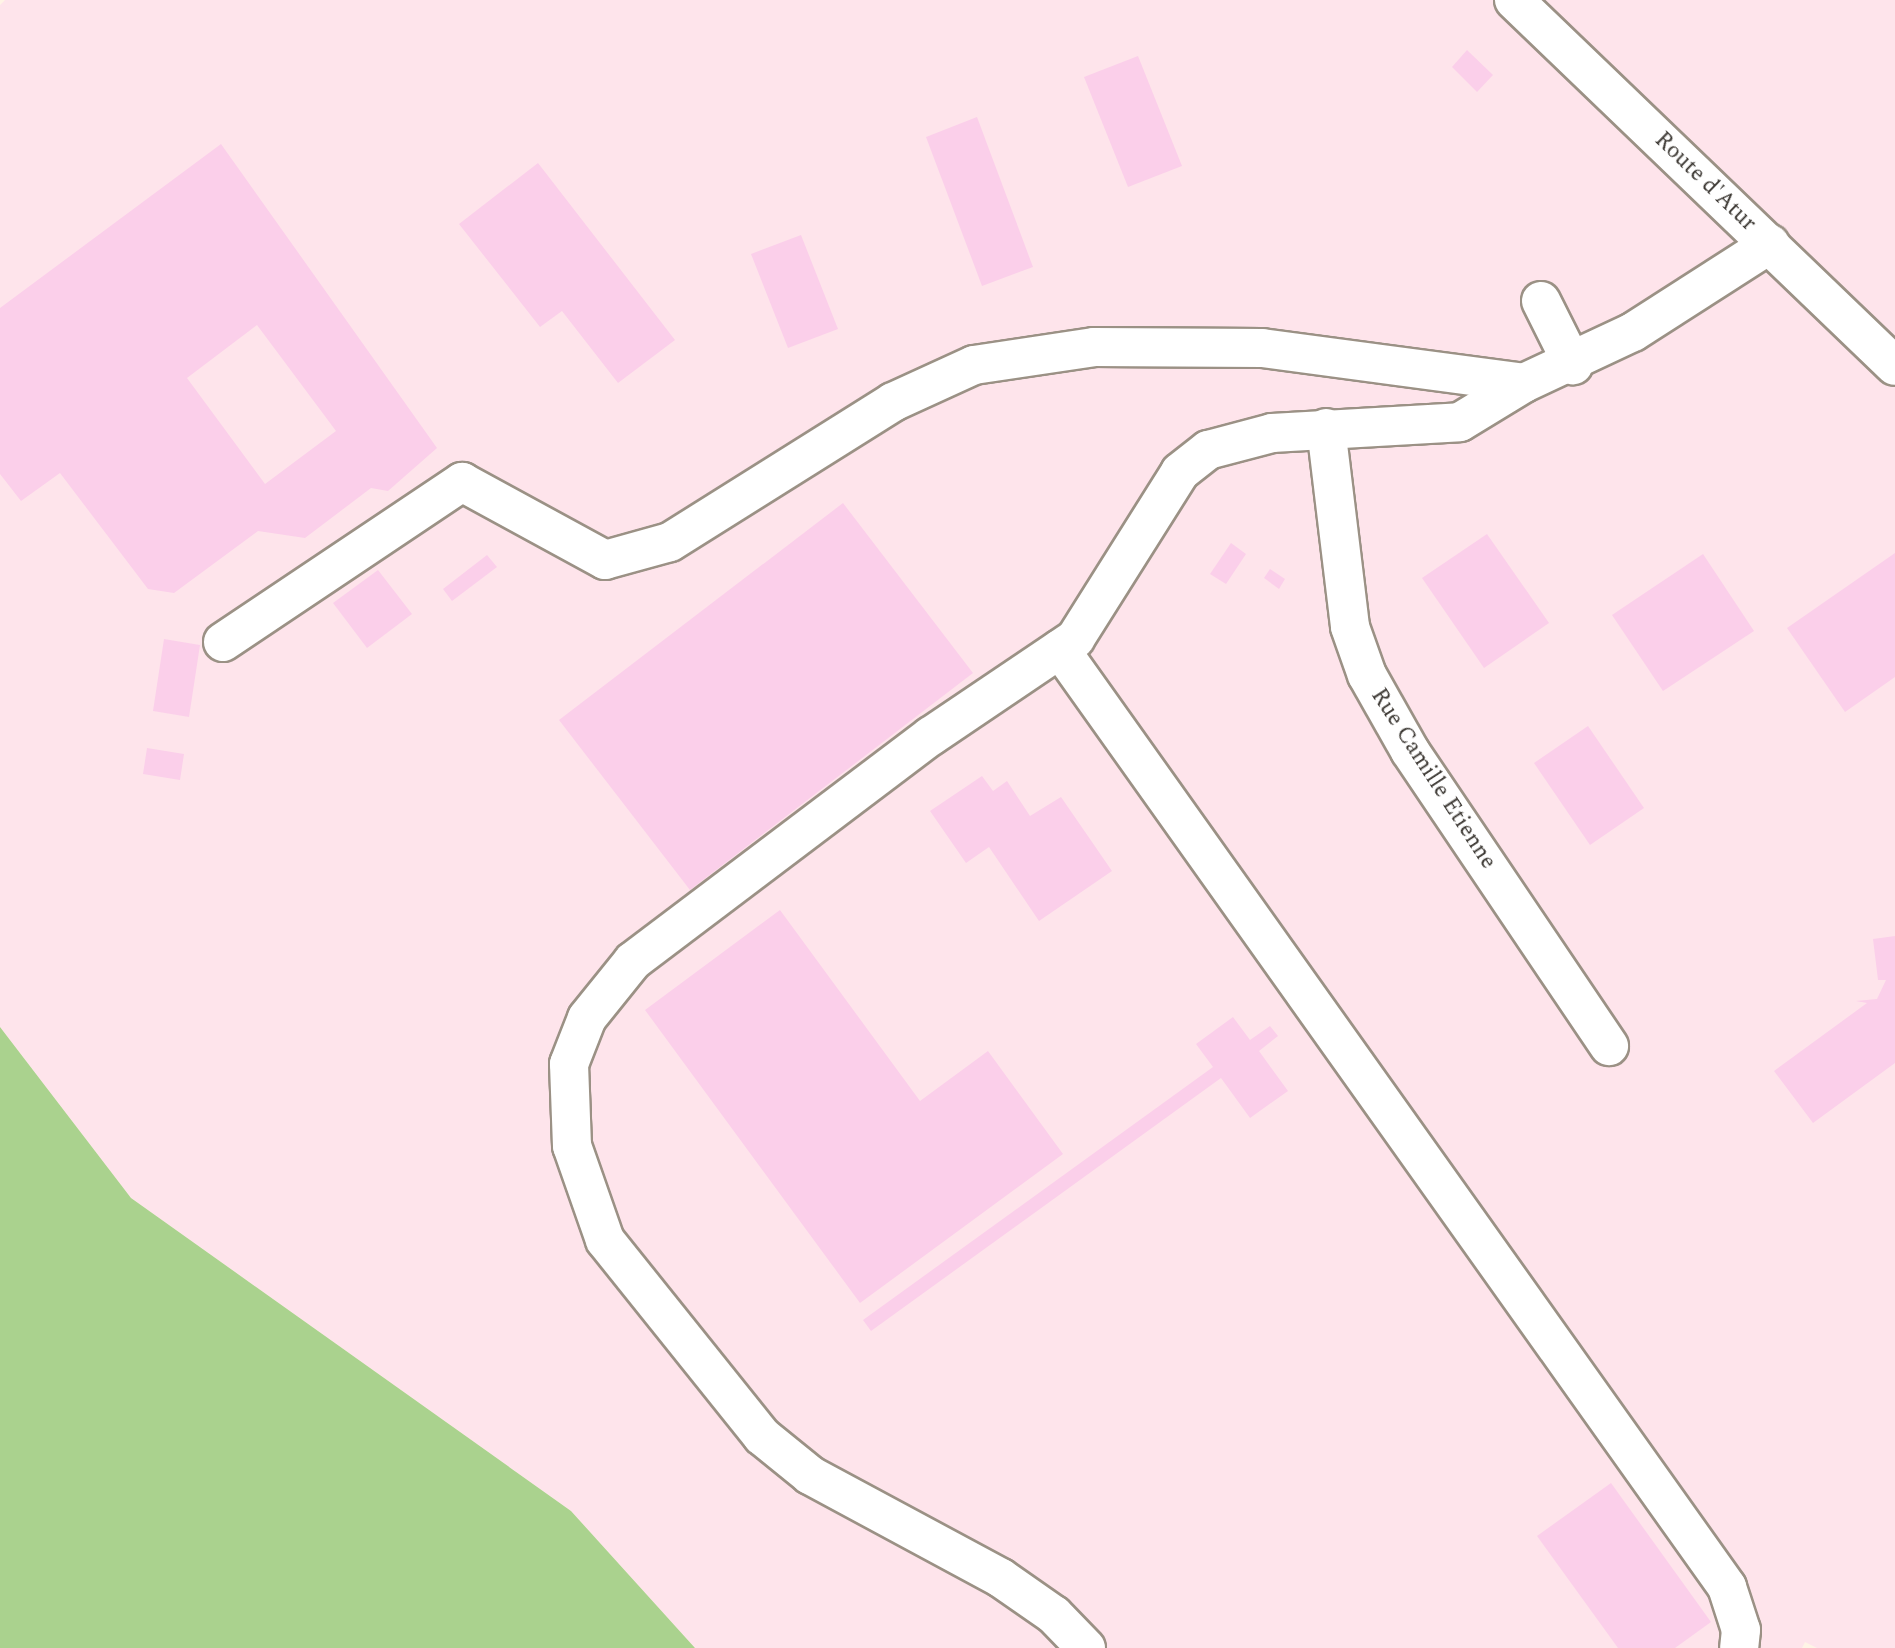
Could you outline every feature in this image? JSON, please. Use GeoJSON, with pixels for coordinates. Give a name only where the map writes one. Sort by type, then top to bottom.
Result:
{"type":"FeatureCollection","features":[{"type":"Feature","properties":{"kind":"street","name":"Route d'Atur"},"geometry":{"type":"LineString","coordinates":[[1514,0],[1895,366]]}},
{"type":"Feature","properties":{"kind":"street"},"geometry":{"type":"LineString","coordinates":[[1086,1648],[1054,1615],[1001,1578],[810,1475],[762,1436],[605,1240],[572,1146],[569,1064],[587,1018],[633,961],[931,736],[1075,639],[1180,472],[1208,450],[1326,428],[1460,422],[1524,383],[1573,365],[1770,244]]}},
{"type":"Feature","properties":{"kind":"street"},"geometry":{"type":"LineString","coordinates":[[1541,301],[1573,365]]}},
{"type":"Feature","properties":{"kind":"street"},"geometry":{"type":"LineString","coordinates":[[223,642],[462,482],[605,560],[670,542],[893,402],[974,365],[1094,347],[1262,348],[1524,383]]}},
{"type":"Feature","properties":{"kind":"street","name":"Rue Camille Etienne"},"geometry":{"type":"LineString","coordinates":[[1326,428],[1350,627],[1367,675],[1410,751],[1609,1046]]}},
{"type":"Feature","properties":{"kind":"street"},"geometry":{"type":"LineString","coordinates":[[1060,649],[1727,1587],[1741,1630],[1739,1648]]}},
{"type":"Feature","properties":{"kind":"shaded area"},"geometry":{"type":"Polygon","coordinates":[[[5,0],[1895,0],[1895,1648],[1817,1648],[1805,1642],[1802,1648],[695,1648],[571,1511],[131,1198],[0,1027],[0,5],[5,0]]]}},
{"type":"Feature","properties":{"kind":"green space"},"geometry":{"type":"Polygon","coordinates":[[[0,1027],[131,1198],[571,1511],[695,1648],[0,1648],[0,1027]]]}},
{"type":"Feature","properties":{"kind":"building"},"geometry":{"type":"Polygon","coordinates":[[[1467,50],[1493,75],[1477,92],[1452,67],[1467,50]]]}},
{"type":"Feature","properties":{"kind":"building"},"geometry":{"type":"Polygon","coordinates":[[[1138,56],[1182,166],[1128,187],[1084,77],[1138,56]]]}},
{"type":"Feature","properties":{"kind":"building"},"geometry":{"type":"Polygon","coordinates":[[[977,117],[1033,267],[982,286],[926,137],[977,117]]]}},
{"type":"Feature","properties":{"kind":"building"},"geometry":{"type":"Polygon","coordinates":[[[221,144],[437,448],[388,491],[371,488],[305,538],[258,531],[174,593],[148,589],[60,473],[21,501],[0,474],[0,308],[221,144]],[[257,325],[187,378],[265,484],[336,431],[257,325]]]}},
{"type":"Feature","properties":{"kind":"building"},"geometry":{"type":"Polygon","coordinates":[[[538,163],[675,340],[618,383],[562,311],[540,327],[459,224],[538,163]]]}},
{"type":"Feature","properties":{"kind":"building"},"geometry":{"type":"Polygon","coordinates":[[[801,235],[838,329],[788,348],[751,254],[801,235]]]}},
{"type":"Feature","properties":{"kind":"building"},"geometry":{"type":"Polygon","coordinates":[[[843,503],[973,673],[690,890],[559,720],[843,503]]]}},
{"type":"Feature","properties":{"kind":"building"},"geometry":{"type":"Polygon","coordinates":[[[1487,534],[1549,623],[1484,668],[1422,578],[1487,534]]]}},
{"type":"Feature","properties":{"kind":"building"},"geometry":{"type":"Polygon","coordinates":[[[1231,543],[1246,554],[1226,584],[1210,574],[1231,543]]]}},
{"type":"Feature","properties":{"kind":"building"},"geometry":{"type":"Polygon","coordinates":[[[1895,553],[1895,677],[1845,712],[1787,628],[1895,553]]]}},
{"type":"Feature","properties":{"kind":"building"},"geometry":{"type":"Polygon","coordinates":[[[1703,554],[1754,631],[1663,691],[1612,615],[1703,554]]]}},
{"type":"Feature","properties":{"kind":"building"},"geometry":{"type":"Polygon","coordinates":[[[487,555],[497,567],[452,601],[443,589],[487,555]]]}},
{"type":"Feature","properties":{"kind":"building"},"geometry":{"type":"Polygon","coordinates":[[[1270,569],[1285,579],[1279,589],[1264,578],[1270,569]]]}},
{"type":"Feature","properties":{"kind":"building"},"geometry":{"type":"Polygon","coordinates":[[[378,570],[412,614],[367,648],[333,603],[378,570]]]}},
{"type":"Feature","properties":{"kind":"building"},"geometry":{"type":"Polygon","coordinates":[[[164,639],[200,645],[189,717],[153,711],[164,639]]]}},
{"type":"Feature","properties":{"kind":"building"},"geometry":{"type":"Polygon","coordinates":[[[1588,726],[1644,808],[1590,845],[1534,763],[1588,726]]]}},
{"type":"Feature","properties":{"kind":"building"},"geometry":{"type":"Polygon","coordinates":[[[147,748],[184,754],[180,780],[143,774],[147,748]]]}},
{"type":"Feature","properties":{"kind":"building"},"geometry":{"type":"Polygon","coordinates":[[[982,776],[993,791],[1007,781],[1030,816],[1061,797],[1112,871],[1039,921],[989,847],[966,863],[930,811],[982,776]]]}},
{"type":"Feature","properties":{"kind":"building"},"geometry":{"type":"Polygon","coordinates":[[[780,910],[920,1101],[988,1051],[1063,1154],[860,1303],[645,1010],[780,910]]]}},
{"type":"Feature","properties":{"kind":"building"},"geometry":{"type":"Polygon","coordinates":[[[1895,936],[1895,1063],[1813,1123],[1774,1071],[1867,1003],[1856,1001],[1877,999],[1886,980],[1878,980],[1873,939],[1895,936]]]}},
{"type":"Feature","properties":{"kind":"building"},"geometry":{"type":"Polygon","coordinates":[[[1233,1017],[1250,1040],[1270,1026],[1278,1036],[1259,1051],[1288,1091],[1250,1118],[1221,1078],[871,1331],[863,1320],[1213,1067],[1196,1044],[1233,1017]]]}},
{"type":"Feature","properties":{"kind":"building"},"geometry":{"type":"Polygon","coordinates":[[[1611,1483],[1711,1622],[1675,1648],[1618,1648],[1537,1536],[1611,1483]]]}}]}
